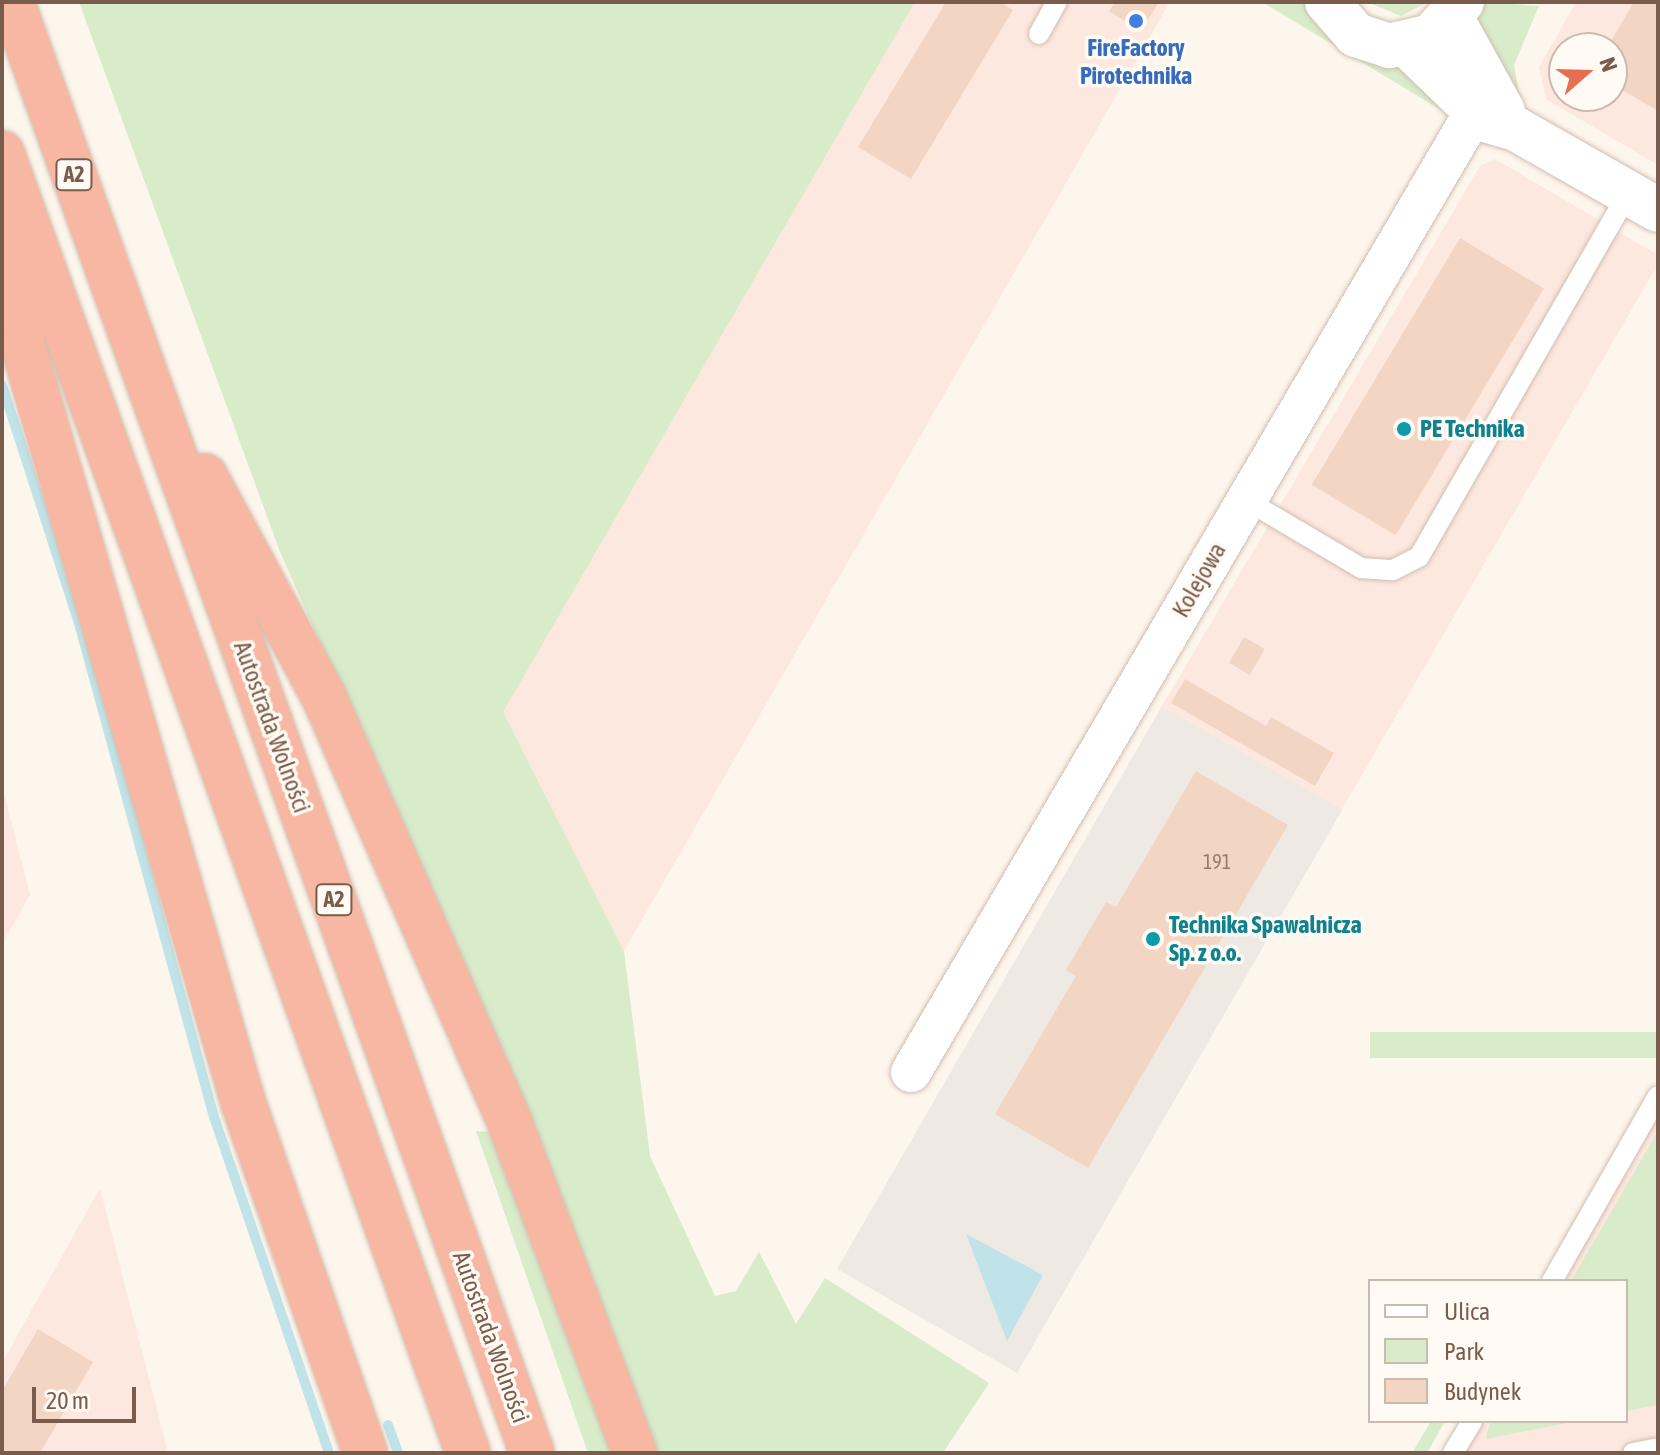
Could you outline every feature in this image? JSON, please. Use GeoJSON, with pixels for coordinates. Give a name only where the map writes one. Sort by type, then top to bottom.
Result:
{"type":"FeatureCollection","features":[{"type":"Feature","properties":{"kind":"highway","name":"Autostrada Wolności"},"geometry":{"type":"LineString","coordinates":[[12,2],[532,1453]]}},
{"type":"Feature","properties":{"kind":"highway"},"geometry":{"type":"LineString","coordinates":[[3,155],[23,346],[243,1102],[365,1453]]}},
{"type":"Feature","properties":{"kind":"highway","name":"A2"},"geometry":{"type":"LineString","coordinates":[[3,155],[468,1453]]}},
{"type":"Feature","properties":{"kind":"highway"},"geometry":{"type":"LineString","coordinates":[[135,347],[324,697],[510,1123],[635,1453]]}},
{"type":"Feature","properties":{"kind":"street"},"geometry":{"type":"LineString","coordinates":[[1327,2],[1356,35],[1407,45],[1516,129],[1643,202]]}},
{"type":"Feature","properties":{"kind":"street"},"geometry":{"type":"LineString","coordinates":[[1407,45],[1457,11],[1481,100]]}},
{"type":"Feature","properties":{"kind":"street","name":"Kolejowa"},"geometry":{"type":"LineString","coordinates":[[911,1072],[1481,100]]}},
{"type":"Feature","properties":{"kind":"lane"},"geometry":{"type":"LineString","coordinates":[[1039,34],[1057,2]]}},
{"type":"Feature","properties":{"kind":"lane"},"geometry":{"type":"LineString","coordinates":[[1246,500],[1361,568],[1393,570],[1419,557],[1643,202]]}},
{"type":"Feature","properties":{"kind":"lane"},"geometry":{"type":"LineString","coordinates":[[1553,1279],[1658,1096]]}},
{"type":"Feature","properties":{"kind":"lane"},"geometry":{"type":"LineString","coordinates":[[1453,1453],[1471,1423]]}},
{"type":"Feature","properties":{"kind":"lane"},"geometry":{"type":"LineString","coordinates":[[1633,1453],[1658,1448]]}},
{"type":"Feature","properties":{"kind":"shaded area"},"geometry":{"type":"Polygon","coordinates":[[[915,2],[1170,2],[624,951],[502,712],[915,2]]]}},
{"type":"Feature","properties":{"kind":"shaded area"},"geometry":{"type":"Polygon","coordinates":[[[1576,2],[1658,2],[1658,165],[1568,112],[1628,112],[1628,32],[1559,32],[1576,2]]]}},
{"type":"Feature","properties":{"kind":"shaded area"},"geometry":{"type":"Polygon","coordinates":[[[1548,51],[1548,100],[1539,67],[1548,51]]]}},
{"type":"Feature","properties":{"kind":"shaded area","name":"PE Technika"},"geometry":{"type":"Polygon","coordinates":[[[1495,159],[1658,255],[1658,264],[1341,811],[1162,706],[1480,166],[1495,159]]]}},
{"type":"Feature","properties":{"kind":"shaded area","name":"Technika Spawalnicza Sp. z o.o."},"geometry":{"type":"Polygon","coordinates":[[[1162,706],[1342,810],[1017,1373],[837,1269],[1162,706]]]}},
{"type":"Feature","properties":{"kind":"shaded area"},"geometry":{"type":"Polygon","coordinates":[[[2,785],[30,895],[2,944],[2,785]]]}},
{"type":"Feature","properties":{"kind":"shaded area"},"geometry":{"type":"Polygon","coordinates":[[[1658,1096],[1658,1453],[1453,1453],[1471,1423],[1628,1423],[1628,1279],[1553,1279],[1658,1096]]]}},
{"type":"Feature","properties":{"kind":"shaded area"},"geometry":{"type":"Polygon","coordinates":[[[100,1188],[168,1453],[2,1453],[2,1363],[100,1188]]]}},
{"type":"Feature","properties":{"kind":"green space"},"geometry":{"type":"Polygon","coordinates":[[[79,2],[915,2],[503,712],[624,951],[650,1156],[715,1296],[736,1291],[759,1252],[796,1324],[825,1278],[989,1383],[943,1453],[658,1453],[517,1085],[280,552],[79,2]]]}},
{"type":"Feature","properties":{"kind":"green space"},"geometry":{"type":"Polygon","coordinates":[[[1262,2],[1306,2],[1404,68],[1441,110],[1262,2]]]}},
{"type":"Feature","properties":{"kind":"green space"},"geometry":{"type":"Polygon","coordinates":[[[1367,2],[1428,2],[1401,16],[1367,2]]]}},
{"type":"Feature","properties":{"kind":"green space"},"geometry":{"type":"Polygon","coordinates":[[[1482,2],[1539,6],[1514,65],[1521,105],[1475,26],[1482,2]]]}},
{"type":"Feature","properties":{"kind":"green space"},"geometry":{"type":"Polygon","coordinates":[[[1370,1032],[1658,1032],[1658,1058],[1370,1058],[1370,1032]]]}},
{"type":"Feature","properties":{"kind":"green space"},"geometry":{"type":"Polygon","coordinates":[[[476,1131],[489,1132],[503,1159],[615,1453],[588,1453],[476,1131]]]}},
{"type":"Feature","properties":{"kind":"green space"},"geometry":{"type":"Polygon","coordinates":[[[1658,1131],[1658,1405],[1628,1411],[1628,1279],[1572,1279],[1658,1131]]]}},
{"type":"Feature","properties":{"kind":"green space"},"geometry":{"type":"Polygon","coordinates":[[[1430,1423],[1444,1423],[1427,1453],[1412,1453],[1430,1423]]]}},
{"type":"Feature","properties":{"kind":"green space"},"geometry":{"type":"Polygon","coordinates":[[[1490,1423],[1567,1423],[1486,1439],[1490,1423]]]}},
{"type":"Feature","properties":{"kind":"water"},"geometry":{"type":"Polygon","coordinates":[[[966,1234],[1043,1275],[1007,1341],[966,1234]]]}},
{"type":"Feature","properties":{"kind":"building"},"geometry":{"type":"Polygon","coordinates":[[[946,2],[1000,2],[1013,10],[911,179],[858,147],[946,2]]]}},
{"type":"Feature","properties":{"kind":"building","name":"FireFactory Pirotechnika"},"geometry":{"type":"Polygon","coordinates":[[[1115,2],[1159,2],[1141,31],[1109,11],[1115,2]]]}},
{"type":"Feature","properties":{"kind":"building"},"geometry":{"type":"Polygon","coordinates":[[[1634,2],[1658,2],[1658,111],[1628,93],[1628,32],[1616,32],[1634,2]]]}},
{"type":"Feature","properties":{"kind":"building","name":"PE Technika"},"geometry":{"type":"Polygon","coordinates":[[[1460,238],[1544,288],[1396,535],[1312,485],[1460,238]]]}},
{"type":"Feature","properties":{"kind":"building"},"geometry":{"type":"Polygon","coordinates":[[[1244,637],[1265,649],[1250,675],[1229,663],[1244,637]]]}},
{"type":"Feature","properties":{"kind":"building"},"geometry":{"type":"Polygon","coordinates":[[[1185,679],[1266,726],[1271,717],[1334,753],[1315,786],[1171,703],[1185,679]]]}},
{"type":"Feature","properties":{"kind":"building","name":"Technika Spawalnicza Sp. z o.o."},"geometry":{"type":"Polygon","coordinates":[[[1196,771],[1288,825],[1088,1168],[995,1114],[1076,976],[1066,970],[1106,902],[1116,907],[1196,771]]]}},
{"type":"Feature","properties":{"kind":"building"},"geometry":{"type":"Polygon","coordinates":[[[38,1329],[93,1362],[40,1453],[2,1453],[2,1391],[38,1329]]]}},
{"type":"Feature","properties":{"kind":"waterway"},"geometry":{"type":"LineString","coordinates":[[2,385],[80,627],[214,1117],[329,1453]]}},
{"type":"Feature","properties":{"kind":"waterway"},"geometry":{"type":"LineString","coordinates":[[388,1425],[398,1453]]}},
{"type":"Feature","properties":{"kind":"place","name":"FireFactory Pirotechnika"},"geometry":{"type":"Point","coordinates":[1136,21]}},
{"type":"Feature","properties":{"kind":"place","name":"PE Technika"},"geometry":{"type":"Point","coordinates":[1404,429]}},
{"type":"Feature","properties":{"kind":"place","name":"Technika Spawalnicza Sp. z o.o."},"geometry":{"type":"Point","coordinates":[1153,939]}}]}
